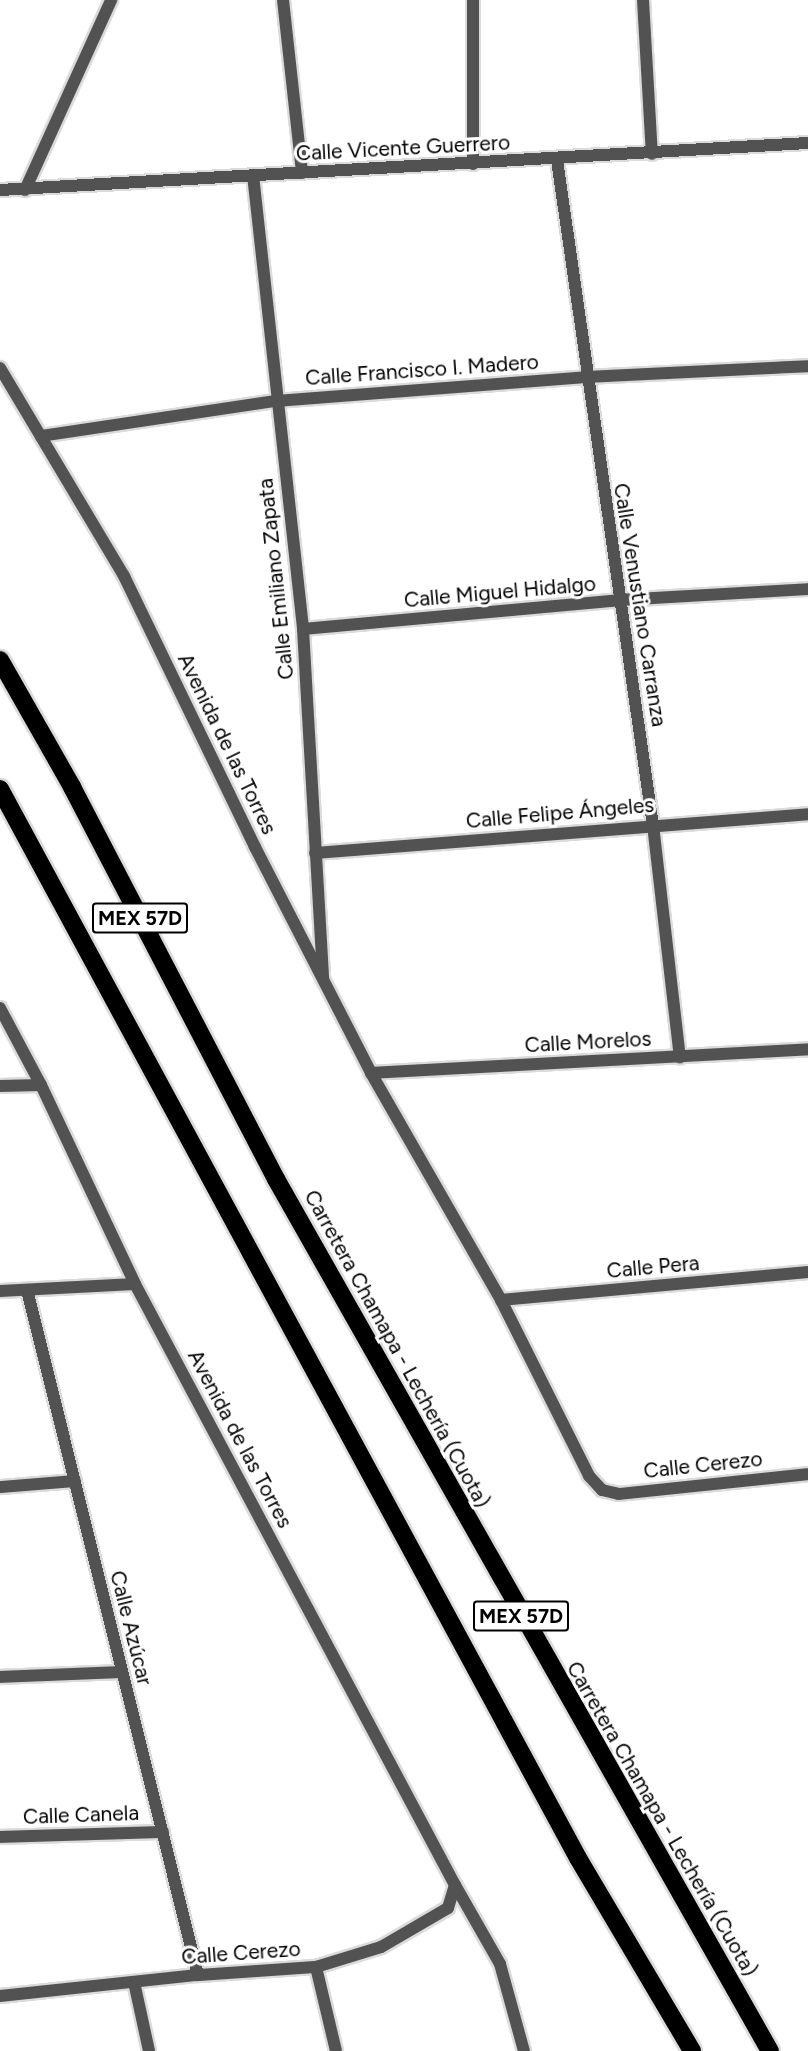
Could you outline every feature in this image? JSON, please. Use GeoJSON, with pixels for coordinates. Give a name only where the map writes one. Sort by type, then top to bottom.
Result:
{"type":"FeatureCollection","features":[{"type":"Feature","properties":{"kind":"highway","name":"Carretera Chamapa - Lechería (Cuota)"},"geometry":{"type":"LineString","coordinates":[[0,660],[72,787],[276,1179],[770,2051]]}},
{"type":"Feature","properties":{"kind":"highway","name":"MEX 57D"},"geometry":{"type":"LineString","coordinates":[[0,789],[579,1858],[692,2051]]}},
{"type":"Feature","properties":{"kind":"street"},"geometry":{"type":"LineString","coordinates":[[25,190],[111,0]]}},
{"type":"Feature","properties":{"kind":"street"},"geometry":{"type":"LineString","coordinates":[[284,0],[302,173]]}},
{"type":"Feature","properties":{"kind":"street"},"geometry":{"type":"LineString","coordinates":[[473,0],[473,164]]}},
{"type":"Feature","properties":{"kind":"street"},"geometry":{"type":"LineString","coordinates":[[643,0],[652,154]]}},
{"type":"Feature","properties":{"kind":"street","name":"Calle Vicente Guerrero"},"geometry":{"type":"LineString","coordinates":[[0,190],[556,160],[808,143]]}},
{"type":"Feature","properties":{"kind":"street","name":"Calle Venustiano Carranza"},"geometry":{"type":"LineString","coordinates":[[556,160],[653,825],[680,1057]]}},
{"type":"Feature","properties":{"kind":"street","name":"Calle Emiliano Zapata"},"geometry":{"type":"LineString","coordinates":[[253,175],[276,401],[303,629],[323,980]]}},
{"type":"Feature","properties":{"kind":"street","name":"Calle Francisco I. Madero"},"geometry":{"type":"LineString","coordinates":[[41,436],[276,401],[586,377],[808,366]]}},
{"type":"Feature","properties":{"kind":"street","name":"Avenida de las Torres"},"geometry":{"type":"LineString","coordinates":[[0,368],[124,576],[371,1073],[501,1300],[589,1476],[602,1490]]}},
{"type":"Feature","properties":{"kind":"street","name":"Calle Miguel Hidalgo"},"geometry":{"type":"LineString","coordinates":[[303,629],[619,600],[808,588]]}},
{"type":"Feature","properties":{"kind":"street","name":"Calle Felipe Ángeles"},"geometry":{"type":"LineString","coordinates":[[315,853],[808,814]]}},
{"type":"Feature","properties":{"kind":"street","name":"Avenida de las Torres"},"geometry":{"type":"LineString","coordinates":[[0,1008],[41,1085],[135,1284],[454,1886],[500,1964],[524,2051]]}},
{"type":"Feature","properties":{"kind":"street","name":"Calle Morelos"},"geometry":{"type":"LineString","coordinates":[[371,1073],[808,1049]]}},
{"type":"Feature","properties":{"kind":"street"},"geometry":{"type":"LineString","coordinates":[[0,1086],[41,1085]]}},
{"type":"Feature","properties":{"kind":"street","name":"Calle Pera"},"geometry":{"type":"LineString","coordinates":[[501,1300],[808,1272]]}},
{"type":"Feature","properties":{"kind":"street"},"geometry":{"type":"LineString","coordinates":[[0,1292],[135,1284]]}},
{"type":"Feature","properties":{"kind":"street","name":"Calle Azúcar"},"geometry":{"type":"LineString","coordinates":[[27,1290],[198,1975]]}},
{"type":"Feature","properties":{"kind":"street","name":"Calle Cerezo"},"geometry":{"type":"LineString","coordinates":[[602,1490],[619,1494],[808,1474]]}},
{"type":"Feature","properties":{"kind":"street"},"geometry":{"type":"LineString","coordinates":[[0,1487],[75,1481]]}},
{"type":"Feature","properties":{"kind":"street"},"geometry":{"type":"LineString","coordinates":[[0,1677],[122,1672]]}},
{"type":"Feature","properties":{"kind":"street","name":"Calle Canela"},"geometry":{"type":"LineString","coordinates":[[0,1837],[163,1832]]}},
{"type":"Feature","properties":{"kind":"street","name":"Calle Cerezo"},"geometry":{"type":"LineString","coordinates":[[0,1996],[198,1975],[316,1967],[381,1947],[447,1908],[454,1886]]}},
{"type":"Feature","properties":{"kind":"street"},"geometry":{"type":"LineString","coordinates":[[316,1967],[336,2051]]}},
{"type":"Feature","properties":{"kind":"street"},"geometry":{"type":"LineString","coordinates":[[134,1982],[149,2051]]}}]}
